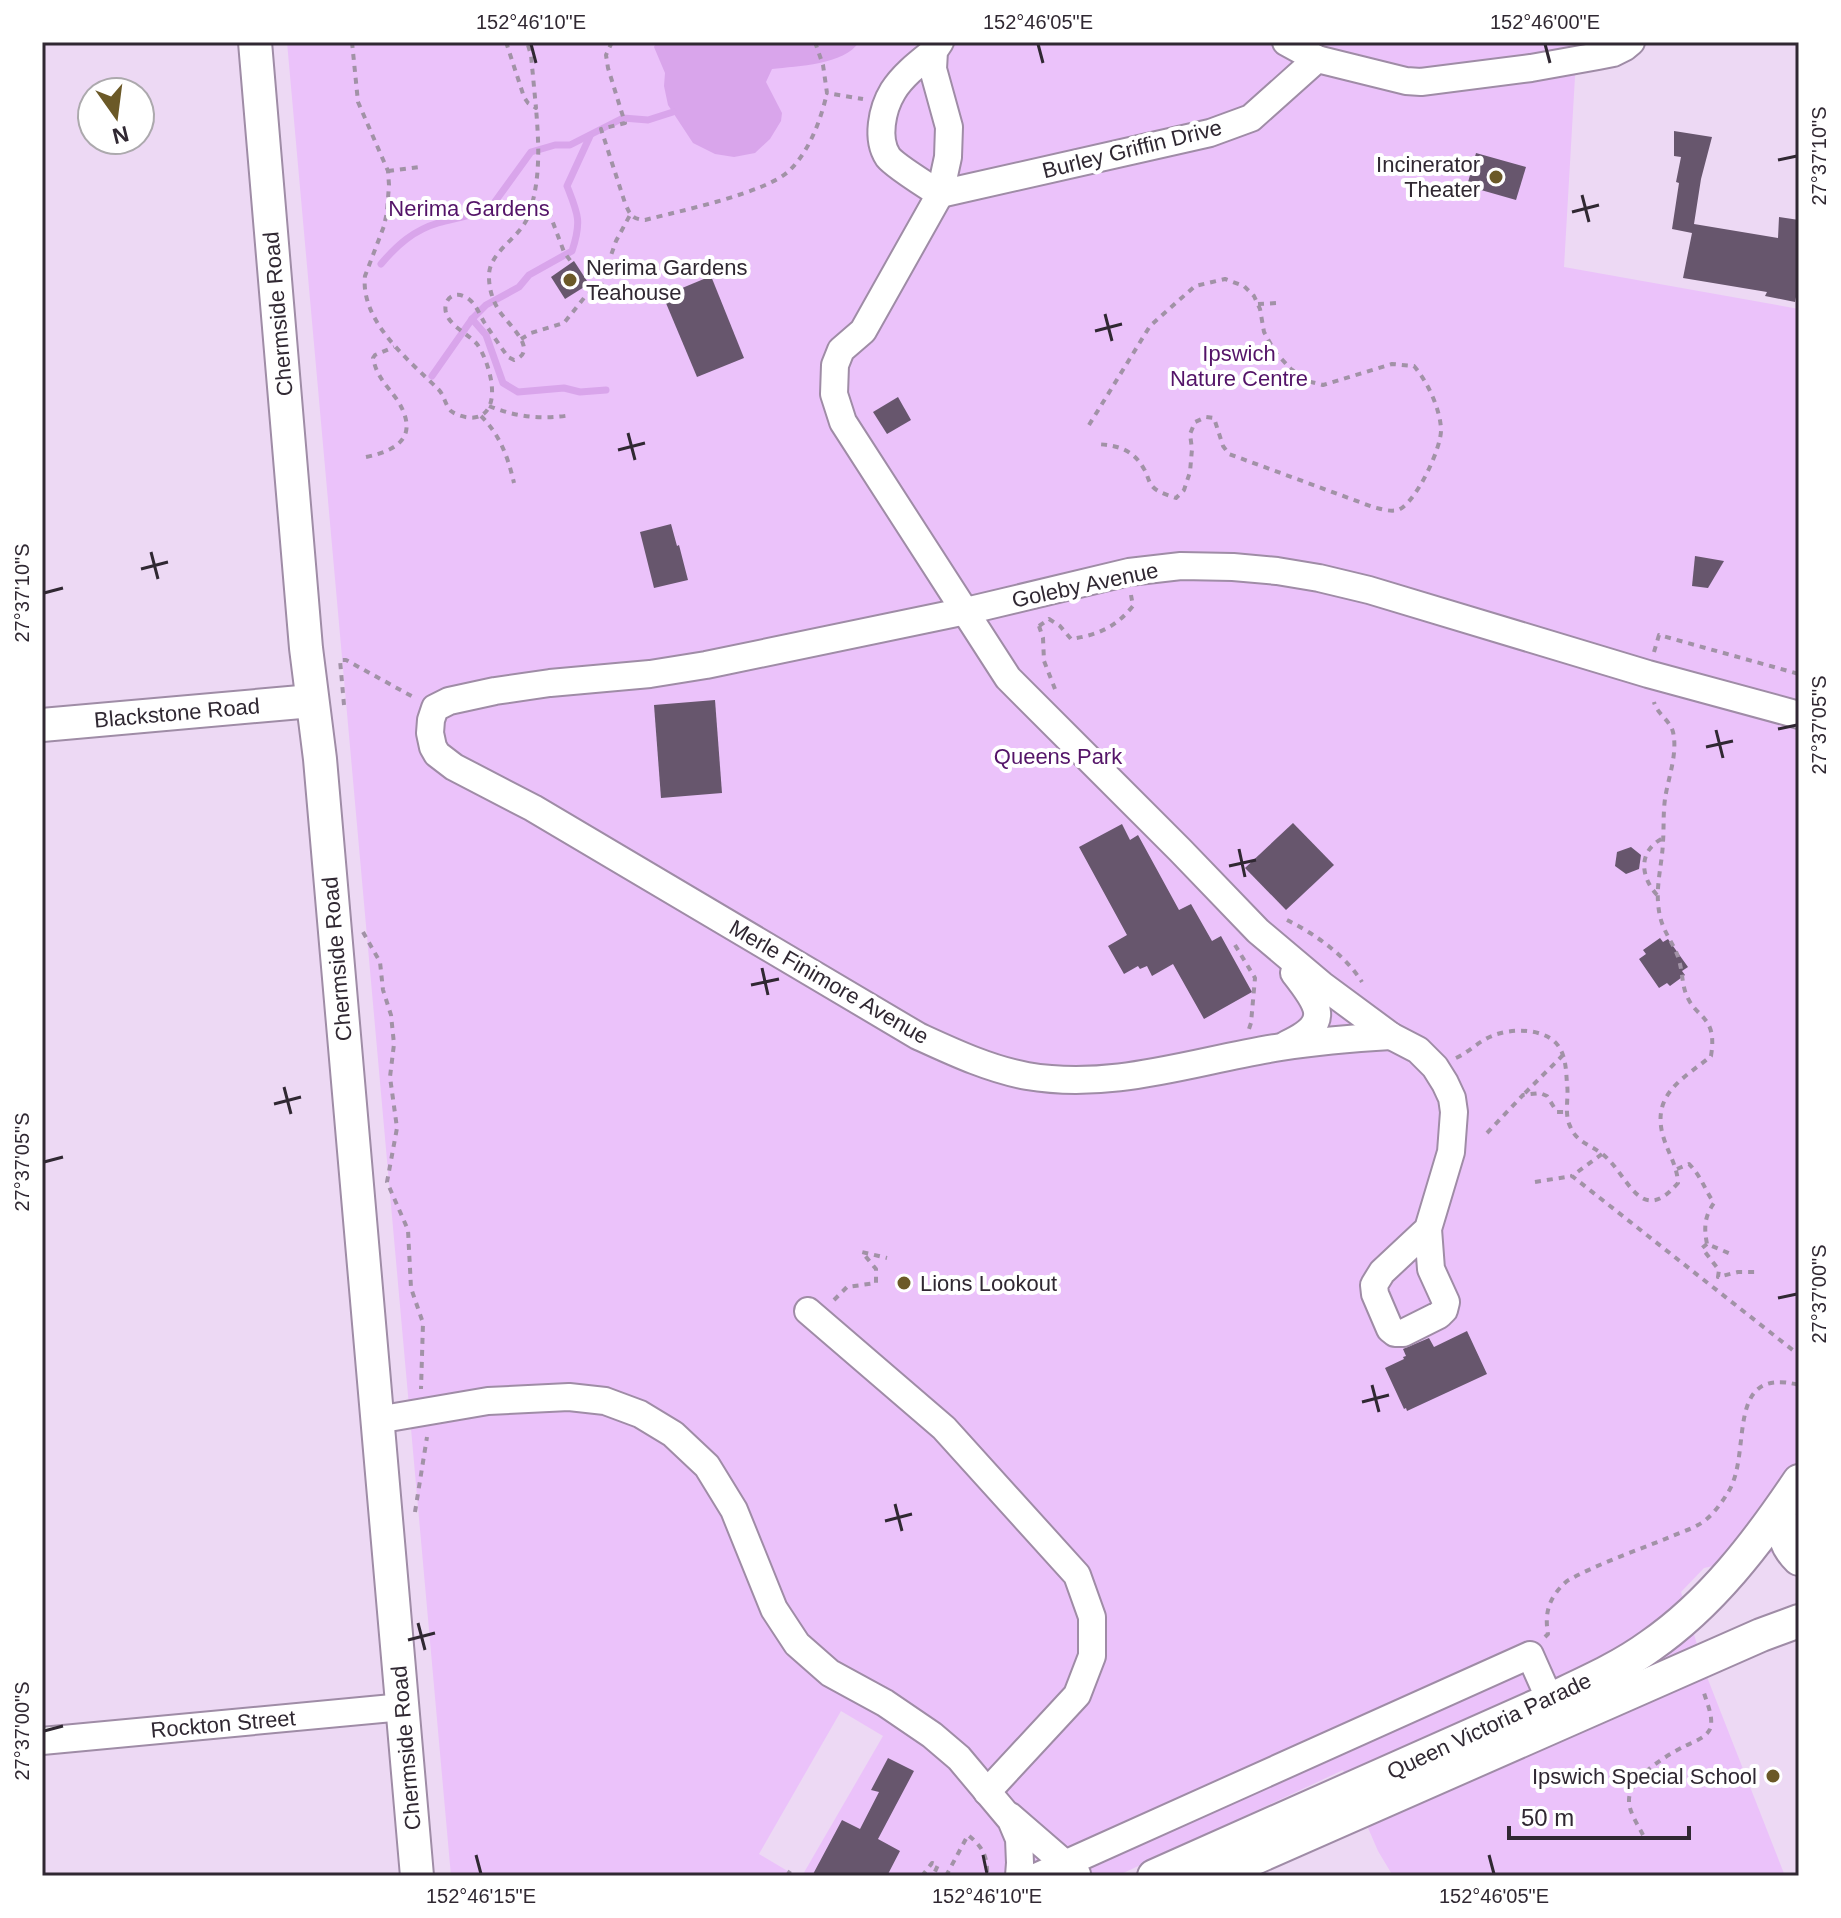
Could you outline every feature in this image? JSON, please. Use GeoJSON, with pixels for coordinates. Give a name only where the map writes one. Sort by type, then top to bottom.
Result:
{"type":"FeatureCollection","features":[{"type":"Feature","properties":{"kind":"main road","name":"Chermside Road"},"geometry":{"type":"LineString","coordinates":[[255,42],[417,1876]]}},
{"type":"Feature","properties":{"kind":"main road","name":"Blackstone Road"},"geometry":{"type":"LineString","coordinates":[[42,725],[312,701]]}},
{"type":"Feature","properties":{"kind":"main road","name":"Queen Victoria Parade"},"geometry":{"type":"LineString","coordinates":[[1154,1876],[1585,1684],[1650,1647],[1676,1626],[1748,1553],[1799,1481]]}},
{"type":"Feature","properties":{"kind":"main road"},"geometry":{"type":"LineString","coordinates":[[1779,1511],[1786,1542],[1799,1559]]}},
{"type":"Feature","properties":{"kind":"main road","name":"Queen Victoria Parade"},"geometry":{"type":"LineString","coordinates":[[1214,1876],[1799,1621]]}},
{"type":"Feature","properties":{"kind":"street"},"geometry":{"type":"LineString","coordinates":[[1286,42],[1317,59],[1421,82],[1531,68],[1613,53],[1631,42]]}},
{"type":"Feature","properties":{"kind":"street"},"geometry":{"type":"LineString","coordinates":[[937,47],[909,71],[893,91],[883,120],[881,139],[889,158],[940,194]]}},
{"type":"Feature","properties":{"kind":"street","name":"Merle Finimore Avenue"},"geometry":{"type":"LineString","coordinates":[[937,47],[933,69],[949,127],[948,157],[940,194],[863,331],[841,350],[835,365],[834,394],[843,422],[1008,678],[1258,931],[1310,993],[1317,1011],[1313,1029],[1280,1047]]}},
{"type":"Feature","properties":{"kind":"street","name":"Burley Griffin Drive"},"geometry":{"type":"LineString","coordinates":[[940,194],[1210,133],[1251,118],[1317,59]]}},
{"type":"Feature","properties":{"kind":"street","name":"Goleby Avenue"},"geometry":{"type":"LineString","coordinates":[[433,721],[449,701],[495,691],[706,665],[966,611],[1128,573],[1181,566],[1233,567],[1319,578],[1384,594],[1648,674],[1799,715]]}},
{"type":"Feature","properties":{"kind":"street","name":"Merle Finimore Avenue"},"geometry":{"type":"LineString","coordinates":[[433,721],[433,747],[454,767],[533,808],[918,1036],[997,1068],[1027,1076],[1099,1080],[1131,1077],[1280,1047],[1391,1036]]}},
{"type":"Feature","properties":{"kind":"street","name":"Merle Finimore Avenue"},"geometry":{"type":"LineString","coordinates":[[1258,931],[1322,985],[1391,1036]]}},
{"type":"Feature","properties":{"kind":"street"},"geometry":{"type":"LineString","coordinates":[[1391,1036],[1418,1050],[1435,1067],[1450,1092],[1454,1112],[1451,1152],[1428,1229]]}},
{"type":"Feature","properties":{"kind":"street"},"geometry":{"type":"LineString","coordinates":[[813,1314],[944,1428],[1077,1575],[1092,1617],[1092,1656],[1077,1695],[995,1801]]}},
{"type":"Feature","properties":{"kind":"street"},"geometry":{"type":"LineString","coordinates":[[377,1420],[488,1401],[569,1397],[617,1405],[640,1414],[673,1434],[707,1466],[734,1510],[774,1609],[797,1644],[830,1673],[885,1703],[959,1758],[1011,1820],[1019,1839],[1019,1876]]}},
{"type":"Feature","properties":{"kind":"street"},"geometry":{"type":"LineString","coordinates":[[1038,1876],[1075,1866],[1530,1655],[1550,1700]]}},
{"type":"Feature","properties":{"kind":"street","name":"Rockton Street"},"geometry":{"type":"LineString","coordinates":[[42,1741],[403,1707]]}},
{"type":"Feature","properties":{"kind":"street"},"geometry":{"type":"LineString","coordinates":[[995,1801],[1075,1866]]}},
{"type":"Feature","properties":{"kind":"path"},"geometry":{"type":"LineString","coordinates":[[352,42],[358,102],[388,171],[389,185],[384,226],[367,267],[364,284],[368,302],[395,347],[441,392],[451,410],[471,418],[481,416],[489,406],[492,395],[490,374],[482,353],[471,338],[449,319],[446,304],[449,298],[459,294],[473,302],[508,357],[519,359],[524,348],[521,339],[498,309],[490,288],[489,269],[528,218],[539,163],[531,55],[527,42]]}},
{"type":"Feature","properties":{"kind":"path"},"geometry":{"type":"LineString","coordinates":[[506,42],[524,97],[536,108]]}},
{"type":"Feature","properties":{"kind":"path"},"geometry":{"type":"LineString","coordinates":[[612,42],[606,55],[625,123],[601,129],[630,215],[636,219],[645,220],[730,197],[781,177],[797,162],[809,142],[827,93]]}},
{"type":"Feature","properties":{"kind":"path"},"geometry":{"type":"LineString","coordinates":[[388,171],[419,167]]}},
{"type":"Feature","properties":{"kind":"path"},"geometry":{"type":"LineString","coordinates":[[530,207],[538,202],[546,204],[564,252],[571,262]]}},
{"type":"Feature","properties":{"kind":"path"},"geometry":{"type":"LineString","coordinates":[[521,339],[564,323],[584,298],[601,284],[616,241],[630,215]]}},
{"type":"Feature","properties":{"kind":"path"},"geometry":{"type":"LineString","coordinates":[[1089,425],[1150,326],[1195,286],[1225,279],[1244,286],[1254,296],[1264,332],[1275,352],[1307,381],[1323,385],[1392,364],[1414,366],[1422,375],[1436,407],[1441,430],[1426,475],[1412,499],[1400,509],[1390,511],[1229,454],[1223,446],[1214,418],[1206,417],[1195,422],[1190,434],[1190,472],[1184,490],[1176,498],[1150,485],[1145,470],[1131,452],[1116,446],[1095,444]]}},
{"type":"Feature","properties":{"kind":"path"},"geometry":{"type":"LineString","coordinates":[[1258,304],[1278,303]]}},
{"type":"Feature","properties":{"kind":"path"},"geometry":{"type":"LineString","coordinates":[[366,457],[391,449],[406,435],[401,407],[379,377],[373,358],[395,347]]}},
{"type":"Feature","properties":{"kind":"path"},"geometry":{"type":"LineString","coordinates":[[489,406],[520,416],[546,418],[571,415]]}},
{"type":"Feature","properties":{"kind":"path"},"geometry":{"type":"LineString","coordinates":[[481,416],[501,442],[514,483]]}},
{"type":"Feature","properties":{"kind":"path"},"geometry":{"type":"LineString","coordinates":[[1039,626],[1049,619],[1071,639],[1111,627],[1123,619],[1133,606],[1128,573]]}},
{"type":"Feature","properties":{"kind":"path"},"geometry":{"type":"LineString","coordinates":[[1027,596],[1043,638],[1044,661],[1057,694]]}},
{"type":"Feature","properties":{"kind":"path"},"geometry":{"type":"LineString","coordinates":[[1435,1067],[1492,1036],[1527,1032],[1546,1036],[1557,1044],[1563,1055],[1569,1095],[1568,1124],[1579,1141],[1602,1154],[1618,1170],[1633,1193],[1646,1200],[1660,1199],[1670,1193],[1678,1183],[1677,1169],[1662,1134],[1663,1106],[1669,1091],[1681,1078],[1711,1056],[1713,1043],[1711,1028],[1685,992],[1679,958],[1661,923],[1657,896],[1665,798],[1675,749],[1673,730],[1654,707],[1653,697],[1645,695],[1648,674],[1659,635],[1799,674]]}},
{"type":"Feature","properties":{"kind":"path"},"geometry":{"type":"LineString","coordinates":[[344,714],[340,660],[346,660],[433,721]]}},
{"type":"Feature","properties":{"kind":"path"},"geometry":{"type":"LineString","coordinates":[[1657,896],[1644,873],[1644,862],[1655,842],[1663,838]]}},
{"type":"Feature","properties":{"kind":"path"},"geometry":{"type":"LineString","coordinates":[[1284,919],[1311,932],[1354,969],[1367,991]]}},
{"type":"Feature","properties":{"kind":"path"},"geometry":{"type":"LineString","coordinates":[[359,921],[380,962],[383,990],[391,1015],[394,1044],[390,1077],[397,1128],[387,1182],[408,1230],[411,1288],[423,1323],[421,1390],[427,1440],[415,1523]]}},
{"type":"Feature","properties":{"kind":"path"},"geometry":{"type":"LineString","coordinates":[[1487,1133],[1563,1055]]}},
{"type":"Feature","properties":{"kind":"path"},"geometry":{"type":"LineString","coordinates":[[1523,1095],[1540,1093],[1547,1096],[1557,1112],[1568,1112]]}},
{"type":"Feature","properties":{"kind":"path"},"geometry":{"type":"LineString","coordinates":[[1535,1182],[1572,1176],[1602,1154]]}},
{"type":"Feature","properties":{"kind":"path"},"geometry":{"type":"LineString","coordinates":[[1677,1169],[1689,1164],[1703,1181],[1714,1203],[1705,1220],[1707,1244]]}},
{"type":"Feature","properties":{"kind":"path"},"geometry":{"type":"LineString","coordinates":[[1572,1176],[1799,1355]]}},
{"type":"Feature","properties":{"kind":"path"},"geometry":{"type":"LineString","coordinates":[[1707,1244],[1731,1254]]}},
{"type":"Feature","properties":{"kind":"path"},"geometry":{"type":"LineString","coordinates":[[1707,1244],[1702,1248],[1719,1270],[1718,1277],[1756,1272]]}},
{"type":"Feature","properties":{"kind":"path"},"geometry":{"type":"LineString","coordinates":[[813,1314],[847,1287],[876,1283],[876,1269],[862,1252],[887,1258]]}},
{"type":"Feature","properties":{"kind":"path"},"geometry":{"type":"LineString","coordinates":[[1530,1655],[1548,1634],[1549,1606],[1556,1591],[1567,1581],[1701,1524],[1718,1507],[1731,1488],[1738,1465],[1747,1405],[1754,1391],[1766,1383],[1799,1385]]}},
{"type":"Feature","properties":{"kind":"path"},"geometry":{"type":"LineString","coordinates":[[1643,1835],[1630,1807],[1633,1788],[1651,1768],[1676,1750],[1705,1736],[1711,1727],[1711,1717],[1704,1693]]}},
{"type":"Feature","properties":{"kind":"path"},"geometry":{"type":"LineString","coordinates":[[946,1876],[968,1835],[979,1844],[987,1858],[987,1876]]}},
{"type":"Feature","properties":{"kind":"path"},"geometry":{"type":"LineString","coordinates":[[922,1876],[932,1863],[938,1865],[933,1876]]}},
{"type":"Feature","properties":{"kind":"path"},"geometry":{"type":"LineString","coordinates":[[787,1876],[793,1866]]}},
{"type":"Feature","properties":{"kind":"green space","name":"Queens Park"},"geometry":{"type":"Polygon","coordinates":[[[287,42],[1577,42],[1564,267],[1799,309],[1799,1547],[1704,1568],[1681,1592],[1707,1677],[1785,1876],[1393,1876],[1378,1851],[1343,1770],[1117,1876],[802,1876],[883,1736],[841,1711],[759,1854],[796,1876],[451,1876],[287,42]]]}},
{"type":"Feature","properties":{"kind":"shaded area"},"geometry":{"type":"Polygon","coordinates":[[[656,42],[859,42],[843,56],[832,60],[772,69],[766,82],[782,113],[781,121],[770,139],[755,153],[734,157],[715,154],[693,143],[668,105],[665,73],[654,47],[656,42]]]}},
{"type":"Feature","properties":{"kind":"building"},"geometry":{"type":"Polygon","coordinates":[[[1674,131],[1712,137],[1694,224],[1778,238],[1779,217],[1799,220],[1799,282],[1795,302],[1765,296],[1767,292],[1683,278],[1692,233],[1672,229],[1681,157],[1674,156],[1674,131]]]}},
{"type":"Feature","properties":{"kind":"building","name":"Incinerator Theater"},"geometry":{"type":"Polygon","coordinates":[[[1476,153],[1526,167],[1516,200],[1467,186],[1476,153]]]}},
{"type":"Feature","properties":{"kind":"building","name":"Nerima Gardens Teahouse"},"geometry":{"type":"Polygon","coordinates":[[[574,261],[589,284],[565,299],[551,277],[574,261]]]}},
{"type":"Feature","properties":{"kind":"building"},"geometry":{"type":"Polygon","coordinates":[[[711,276],[744,358],[697,377],[663,296],[711,276]]]}},
{"type":"Feature","properties":{"kind":"building"},"geometry":{"type":"Polygon","coordinates":[[[898,397],[911,420],[887,434],[873,412],[898,397]]]}},
{"type":"Feature","properties":{"kind":"building"},"geometry":{"type":"Polygon","coordinates":[[[671,524],[688,580],[654,588],[640,532],[671,524]]]}},
{"type":"Feature","properties":{"kind":"building"},"geometry":{"type":"Polygon","coordinates":[[[1695,556],[1724,561],[1708,588],[1692,586],[1695,556]]]}},
{"type":"Feature","properties":{"kind":"building"},"geometry":{"type":"Polygon","coordinates":[[[715,700],[722,793],[661,798],[654,705],[715,700]]]}},
{"type":"Feature","properties":{"kind":"building"},"geometry":{"type":"Polygon","coordinates":[[[1293,823],[1334,865],[1286,910],[1245,868],[1293,823]]]}},
{"type":"Feature","properties":{"kind":"building"},"geometry":{"type":"Polygon","coordinates":[[[1122,824],[1130,840],[1138,835],[1179,910],[1191,904],[1212,941],[1221,936],[1252,992],[1204,1019],[1173,964],[1152,976],[1147,966],[1140,969],[1138,966],[1124,974],[1108,946],[1127,935],[1079,847],[1122,824]]]}},
{"type":"Feature","properties":{"kind":"building"},"geometry":{"type":"Polygon","coordinates":[[[1631,847],[1641,855],[1639,869],[1626,874],[1615,866],[1617,852],[1631,847]]]}},
{"type":"Feature","properties":{"kind":"building"},"geometry":{"type":"Polygon","coordinates":[[[1660,938],[1663,942],[1668,939],[1688,967],[1682,971],[1685,975],[1670,986],[1667,983],[1659,988],[1639,959],[1646,954],[1643,950],[1660,938]]]}},
{"type":"Feature","properties":{"kind":"building"},"geometry":{"type":"Polygon","coordinates":[[[1467,1331],[1487,1374],[1407,1411],[1404,1409],[1385,1368],[1404,1359],[1403,1349],[1429,1338],[1434,1347],[1467,1331]]]}},
{"type":"Feature","properties":{"kind":"building"},"geometry":{"type":"Polygon","coordinates":[[[888,1758],[914,1771],[878,1839],[900,1851],[887,1876],[812,1876],[842,1820],[860,1829],[879,1792],[871,1790],[888,1758]]]}},
{"type":"Feature","properties":{"kind":"waterway"},"geometry":{"type":"LineString","coordinates":[[381,264],[421,230],[474,213],[494,203],[531,152],[555,145],[570,145],[623,118],[648,120],[673,112]]}},
{"type":"Feature","properties":{"kind":"waterway"},"geometry":{"type":"LineString","coordinates":[[432,376],[472,319],[486,305],[519,287],[529,275],[572,251],[577,218],[567,186],[590,136]]}},
{"type":"Feature","properties":{"kind":"waterway"},"geometry":{"type":"LineString","coordinates":[[472,319],[486,335],[503,383],[518,392],[564,388],[580,392],[606,390]]}},
{"type":"Feature","properties":{"kind":"place","name":"Incinerator Theater"},"geometry":{"type":"Point","coordinates":[1496,177]}},
{"type":"Feature","properties":{"kind":"place","name":"Nerima Gardens Teahouse"},"geometry":{"type":"Point","coordinates":[570,280]}},
{"type":"Feature","properties":{"kind":"place","name":"Lions Lookout"},"geometry":{"type":"Point","coordinates":[904,1283]}},
{"type":"Feature","properties":{"kind":"place","name":"Ipswich Special School"},"geometry":{"type":"Point","coordinates":[1773,1776]}},
{"type":"Feature","properties":{"kind":"park label","name":"Nerima Gardens"},"geometry":{"type":"Point","coordinates":[469,208]}},
{"type":"Feature","properties":{"kind":"park label","name":"Ipswich Nature Centre"},"geometry":{"type":"Point","coordinates":[1239,366]}}]}
